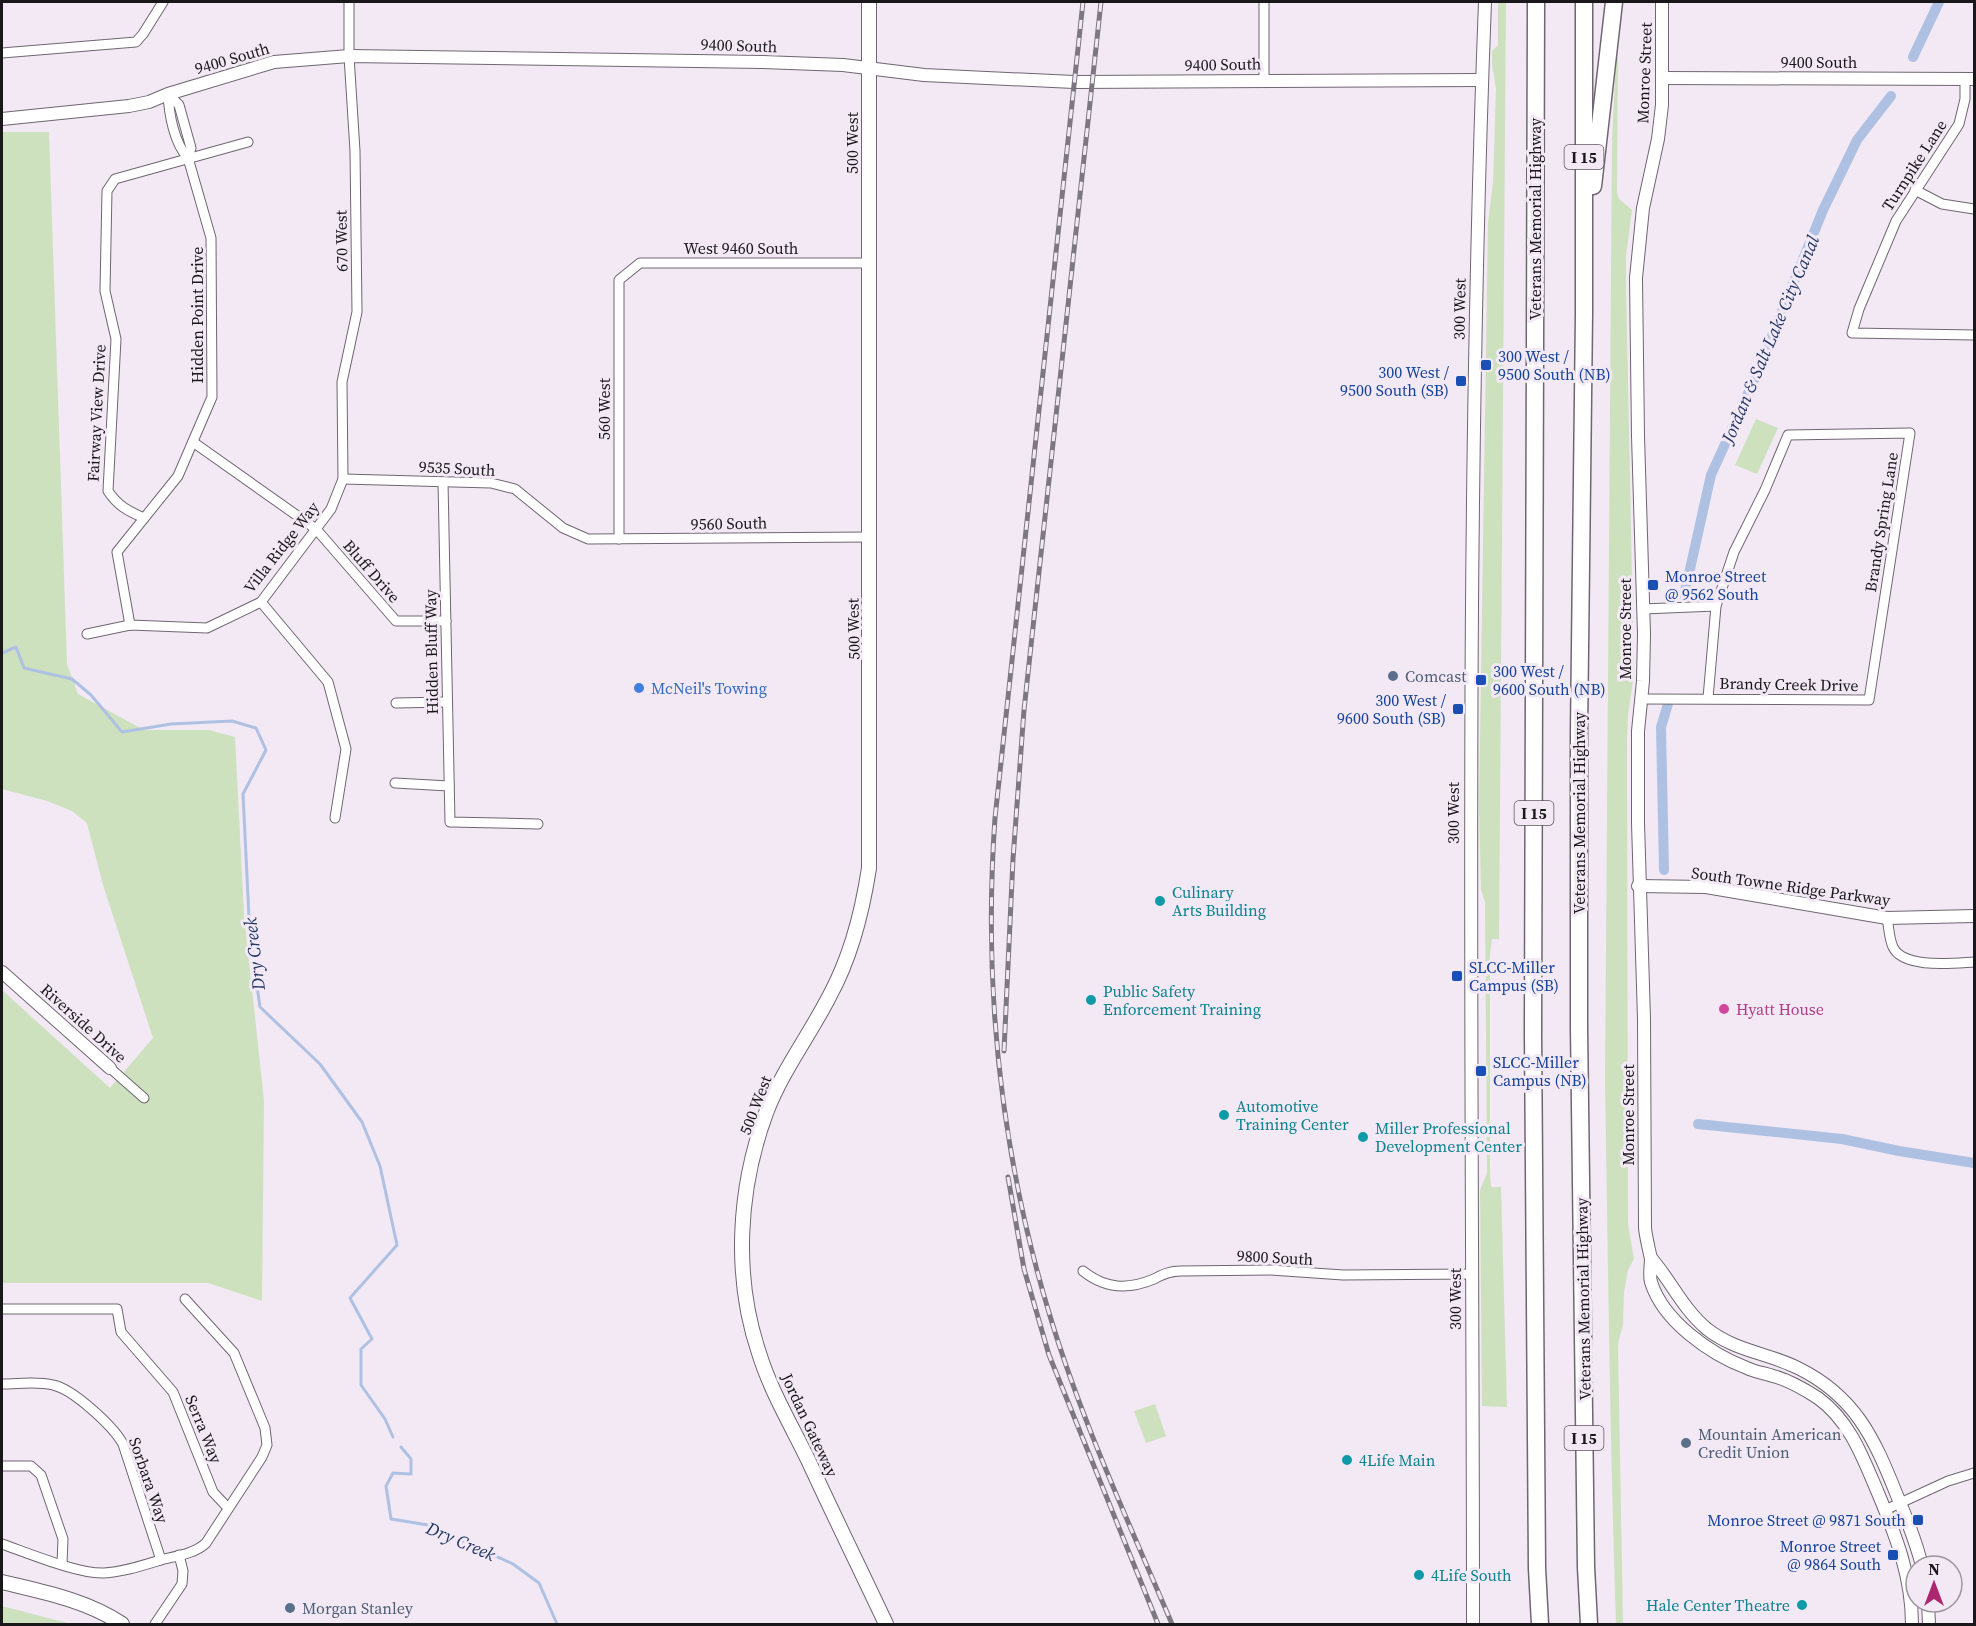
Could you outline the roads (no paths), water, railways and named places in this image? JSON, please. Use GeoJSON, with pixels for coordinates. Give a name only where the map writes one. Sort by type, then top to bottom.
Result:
{"type":"FeatureCollection","features":[{"type":"Feature","properties":{"kind":"highway","name":"Veterans Memorial Highway"},"geometry":{"type":"LineString","coordinates":[[1536,2],[1533,1033],[1536,1556],[1540,1624]]}},
{"type":"Feature","properties":{"kind":"highway","name":"Veterans Memorial Highway"},"geometry":{"type":"LineString","coordinates":[[1584,2],[1579,1027],[1586,1567],[1589,1624]]}},
{"type":"Feature","properties":{"kind":"highway"},"geometry":{"type":"LineString","coordinates":[[1584,313],[1592,195],[1614,2]]}},
{"type":"Feature","properties":{"kind":"main road","name":"500 West"},"geometry":{"type":"LineString","coordinates":[[742,1230],[749,1176],[766,1113],[793,1056],[843,970],[864,902],[870,847],[869,2]]}},
{"type":"Feature","properties":{"kind":"main road","name":"Jordan Gateway"},"geometry":{"type":"LineString","coordinates":[[742,1230],[746,1301],[759,1355],[885,1624]]}},
{"type":"Feature","properties":{"kind":"main road"},"geometry":{"type":"LineString","coordinates":[[2,1582],[80,1604],[122,1624]]}},
{"type":"Feature","properties":{"kind":"street"},"geometry":{"type":"LineString","coordinates":[[2,53],[136,42],[163,2]]}},
{"type":"Feature","properties":{"kind":"street","name":"670 West"},"geometry":{"type":"LineString","coordinates":[[343,480],[342,382],[357,312],[355,151],[349,56],[350,2]]}},
{"type":"Feature","properties":{"kind":"street"},"geometry":{"type":"LineString","coordinates":[[1264,2],[1264,81]]}},
{"type":"Feature","properties":{"kind":"street","name":"300 West"},"geometry":{"type":"LineString","coordinates":[[1473,1624],[1469,822],[1476,269],[1485,2]]}},
{"type":"Feature","properties":{"kind":"street","name":"Monroe Street"},"geometry":{"type":"LineString","coordinates":[[1662,2],[1662,105],[1658,139],[1643,208],[1637,267],[1638,436],[1644,660],[1638,731],[1638,886],[1644,1019],[1645,1228],[1651,1258],[1651,1281],[1660,1299],[1684,1330],[1700,1344],[1748,1369],[1775,1376],[1799,1386],[1820,1400],[1837,1416],[1850,1433],[1861,1452],[1885,1510],[1906,1570],[1912,1624]]}},
{"type":"Feature","properties":{"kind":"street","name":"9400 South"},"geometry":{"type":"LineString","coordinates":[[2,119],[129,106],[274,62],[349,56],[701,60],[843,65],[924,75],[1074,82],[1482,80]]}},
{"type":"Feature","properties":{"kind":"street","name":"9400 South"},"geometry":{"type":"LineString","coordinates":[[1662,78],[1970,79]]}},
{"type":"Feature","properties":{"kind":"street","name":"Turnpike Lane"},"geometry":{"type":"LineString","coordinates":[[1970,79],[1959,123],[1896,221],[1859,309],[1852,333],[1974,335]]}},
{"type":"Feature","properties":{"kind":"street","name":"Hidden Point Drive"},"geometry":{"type":"LineString","coordinates":[[130,625],[117,552],[178,476],[212,398],[211,238],[188,158],[181,150],[169,109],[168,94]]}},
{"type":"Feature","properties":{"kind":"street","name":"Fairway View Drive"},"geometry":{"type":"LineString","coordinates":[[144,518],[124,510],[108,491],[116,339],[105,291],[107,191],[115,179],[248,142]]}},
{"type":"Feature","properties":{"kind":"street"},"geometry":{"type":"LineString","coordinates":[[1916,190],[1942,204],[1974,209]]}},
{"type":"Feature","properties":{"kind":"street","name":"West 9460 South"},"geometry":{"type":"LineString","coordinates":[[619,280],[640,263],[868,263]]}},
{"type":"Feature","properties":{"kind":"street","name":"560 West"},"geometry":{"type":"LineString","coordinates":[[619,280],[619,539]]}},
{"type":"Feature","properties":{"kind":"street","name":"Brandy Spring Lane"},"geometry":{"type":"LineString","coordinates":[[1788,435],[1910,433],[1869,700]]}},
{"type":"Feature","properties":{"kind":"street","name":"Brandy Creek Drive"},"geometry":{"type":"LineString","coordinates":[[1708,698],[1716,606],[1734,552],[1765,490],[1788,435]]}},
{"type":"Feature","properties":{"kind":"street","name":"Bluff Drive"},"geometry":{"type":"LineString","coordinates":[[193,442],[316,529],[396,621],[446,621]]}},
{"type":"Feature","properties":{"kind":"street","name":"9535 South"},"geometry":{"type":"LineString","coordinates":[[343,480],[492,483],[515,489],[563,528],[588,539]]}},
{"type":"Feature","properties":{"kind":"street","name":"Villa Ridge Way"},"geometry":{"type":"LineString","coordinates":[[87,634],[130,625],[207,628],[261,602],[331,509],[343,480]]}},
{"type":"Feature","properties":{"kind":"street","name":"Hidden Bluff Way"},"geometry":{"type":"LineString","coordinates":[[443,482],[450,822],[538,824]]}},
{"type":"Feature","properties":{"kind":"street","name":"9560 South"},"geometry":{"type":"LineString","coordinates":[[588,539],[869,537]]}},
{"type":"Feature","properties":{"kind":"street"},"geometry":{"type":"LineString","coordinates":[[261,602],[328,682],[346,749],[335,818]]}},
{"type":"Feature","properties":{"kind":"street"},"geometry":{"type":"LineString","coordinates":[[1643,609],[1716,606]]}},
{"type":"Feature","properties":{"kind":"street","name":"Brandy Creek Drive"},"geometry":{"type":"LineString","coordinates":[[1641,699],[1869,700]]}},
{"type":"Feature","properties":{"kind":"street"},"geometry":{"type":"LineString","coordinates":[[396,703],[447,702]]}},
{"type":"Feature","properties":{"kind":"street"},"geometry":{"type":"LineString","coordinates":[[394,783],[449,786]]}},
{"type":"Feature","properties":{"kind":"street","name":"South Towne Ridge Parkway"},"geometry":{"type":"LineString","coordinates":[[1638,886],[1706,887],[1887,918],[1974,916]]}},
{"type":"Feature","properties":{"kind":"street"},"geometry":{"type":"LineString","coordinates":[[1887,918],[1893,947],[1906,960],[1974,962]]}},
{"type":"Feature","properties":{"kind":"street","name":"Riverside Drive"},"geometry":{"type":"LineString","coordinates":[[2,972],[144,1098]]}},
{"type":"Feature","properties":{"kind":"street","name":"Monroe Street"},"geometry":{"type":"LineString","coordinates":[[1651,1258],[1666,1275],[1683,1304],[1709,1330],[1741,1349],[1796,1367],[1839,1395],[1861,1420],[1870,1435],[1900,1503],[1919,1554]]}},
{"type":"Feature","properties":{"kind":"street","name":"9800 South"},"geometry":{"type":"LineString","coordinates":[[1083,1271],[1094,1280],[1108,1286],[1136,1284],[1181,1270],[1271,1269],[1343,1275],[1472,1274]]}},
{"type":"Feature","properties":{"kind":"street"},"geometry":{"type":"LineString","coordinates":[[2,1544],[86,1572],[103,1573],[161,1560],[204,1545],[262,1457],[267,1445],[266,1433],[234,1353],[185,1299]]}},
{"type":"Feature","properties":{"kind":"street","name":"Serra Way"},"geometry":{"type":"LineString","coordinates":[[2,1309],[117,1309],[119,1327],[124,1337],[173,1392],[213,1492],[228,1508]]}},
{"type":"Feature","properties":{"kind":"street","name":"Sorbara Way"},"geometry":{"type":"LineString","coordinates":[[2,1384],[45,1384],[59,1387],[71,1394],[114,1430],[123,1444],[161,1560]]}},
{"type":"Feature","properties":{"kind":"street"},"geometry":{"type":"LineString","coordinates":[[2,1466],[31,1466],[41,1475],[63,1539],[62,1564]]}},
{"type":"Feature","properties":{"kind":"street"},"geometry":{"type":"LineString","coordinates":[[1885,1510],[1948,1481],[1974,1473]]}},
{"type":"Feature","properties":{"kind":"street"},"geometry":{"type":"LineString","coordinates":[[155,1624],[182,1584],[183,1576],[179,1555]]}},
{"type":"Feature","properties":{"kind":"waterway","name":"Jordan & Salt Lake City Canal"},"geometry":{"type":"LineString","coordinates":[[1913,57],[1939,2]]}},
{"type":"Feature","properties":{"kind":"waterway","name":"Jordan & Salt Lake City Canal"},"geometry":{"type":"LineString","coordinates":[[1684,596],[1711,475],[1755,378],[1823,210],[1857,140],[1891,96]]}},
{"type":"Feature","properties":{"kind":"waterway","name":"Dry Creek"},"geometry":{"type":"LineString","coordinates":[[2,653],[16,647],[24,668],[72,679],[91,695],[122,732],[171,724],[232,721],[256,728],[266,750],[243,794],[250,938],[260,1007],[320,1064],[362,1122],[380,1166],[397,1245],[350,1298],[372,1339],[361,1349],[361,1385],[385,1419],[393,1437]]}},
{"type":"Feature","properties":{"kind":"waterway","name":"Jordan & Salt Lake City Canal"},"geometry":{"type":"LineString","coordinates":[[1664,870],[1661,727],[1668,704]]}},
{"type":"Feature","properties":{"kind":"waterway","name":"Jordan & Salt Lake City Canal"},"geometry":{"type":"LineString","coordinates":[[1698,1124],[1842,1139],[1974,1163]]}},
{"type":"Feature","properties":{"kind":"waterway","name":"Dry Creek"},"geometry":{"type":"LineString","coordinates":[[401,1447],[411,1459],[411,1474],[393,1473],[386,1486],[391,1519],[428,1525],[513,1564],[539,1583],[557,1624]]}},
{"type":"Feature","properties":{"kind":"railway"},"geometry":{"type":"LineString","coordinates":[[1083,2],[995,818],[992,881],[994,1007],[1008,1132],[1019,1194],[1050,1316],[1091,1433],[1172,1624]]}},
{"type":"Feature","properties":{"kind":"railway"},"geometry":{"type":"LineString","coordinates":[[1004,1051],[1013,859],[1024,710],[1101,2]]}},
{"type":"Feature","properties":{"kind":"railway"},"geometry":{"type":"LineString","coordinates":[[1008,1177],[1024,1269],[1049,1355],[1158,1624]]}},
{"type":"Feature","properties":{"kind":"place","name":"300 West / 9500 South (NB)"},"geometry":{"type":"Point","coordinates":[1486,365]}},
{"type":"Feature","properties":{"kind":"place","name":"300 West / 9500 South (SB)"},"geometry":{"type":"Point","coordinates":[1461,381]}},
{"type":"Feature","properties":{"kind":"place","name":"Monroe Street @ 9562 South"},"geometry":{"type":"Point","coordinates":[1653,585]}},
{"type":"Feature","properties":{"kind":"place","name":"Comcast"},"geometry":{"type":"Point","coordinates":[1393,676]}},
{"type":"Feature","properties":{"kind":"place","name":"300 West / 9600 South (NB)"},"geometry":{"type":"Point","coordinates":[1481,680]}},
{"type":"Feature","properties":{"kind":"place","name":"McNeil's Towing"},"geometry":{"type":"Point","coordinates":[639,688]}},
{"type":"Feature","properties":{"kind":"place","name":"300 West / 9600 South (SB)"},"geometry":{"type":"Point","coordinates":[1458,709]}},
{"type":"Feature","properties":{"kind":"place","name":"Culinary Arts Building"},"geometry":{"type":"Point","coordinates":[1160,901]}},
{"type":"Feature","properties":{"kind":"place","name":"SLCC-Miller Campus (SB)"},"geometry":{"type":"Point","coordinates":[1457,976]}},
{"type":"Feature","properties":{"kind":"place","name":"Public Safety Enforcement Training"},"geometry":{"type":"Point","coordinates":[1091,1000]}},
{"type":"Feature","properties":{"kind":"place","name":"Hyatt House"},"geometry":{"type":"Point","coordinates":[1724,1009]}},
{"type":"Feature","properties":{"kind":"place","name":"SLCC-Miller Campus (NB)"},"geometry":{"type":"Point","coordinates":[1481,1071]}},
{"type":"Feature","properties":{"kind":"place","name":"Automotive Training Center"},"geometry":{"type":"Point","coordinates":[1224,1115]}},
{"type":"Feature","properties":{"kind":"place","name":"Miller Professional Development Center"},"geometry":{"type":"Point","coordinates":[1363,1137]}},
{"type":"Feature","properties":{"kind":"place","name":"Mountain American Credit Union"},"geometry":{"type":"Point","coordinates":[1686,1443]}},
{"type":"Feature","properties":{"kind":"place","name":"4Life Main"},"geometry":{"type":"Point","coordinates":[1347,1460]}},
{"type":"Feature","properties":{"kind":"place","name":"Monroe Street @ 9871 South"},"geometry":{"type":"Point","coordinates":[1918,1520]}},
{"type":"Feature","properties":{"kind":"place","name":"Monroe Street @ 9864 South"},"geometry":{"type":"Point","coordinates":[1893,1555]}},
{"type":"Feature","properties":{"kind":"place","name":"4Life South"},"geometry":{"type":"Point","coordinates":[1419,1575]}},
{"type":"Feature","properties":{"kind":"place","name":"Hale Center Theatre"},"geometry":{"type":"Point","coordinates":[1802,1605]}},
{"type":"Feature","properties":{"kind":"place","name":"Morgan Stanley"},"geometry":{"type":"Point","coordinates":[290,1608]}}]}
